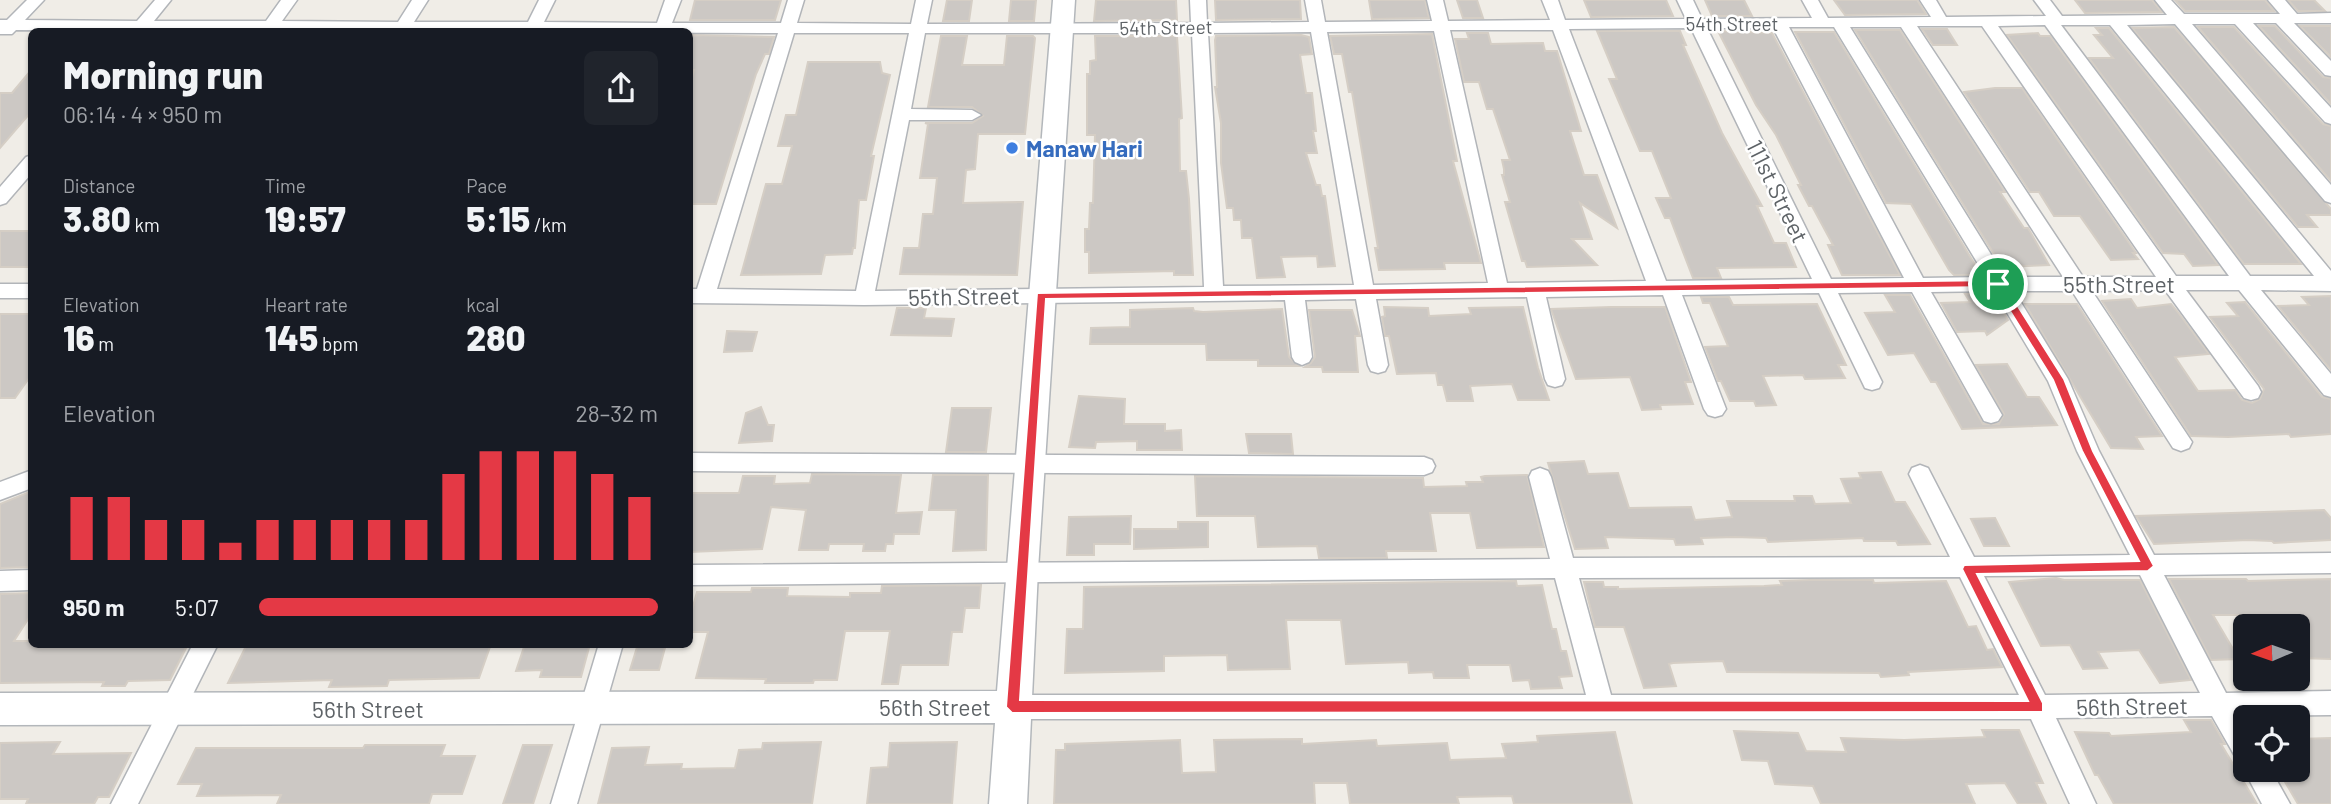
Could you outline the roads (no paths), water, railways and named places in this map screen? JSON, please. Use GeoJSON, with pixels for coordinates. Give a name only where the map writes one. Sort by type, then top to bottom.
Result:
{"type":"FeatureCollection","features":[{"type":"Feature","properties":{"kind":"main road"},"geometry":{"type":"LineString","coordinates":[[1008,804],[1012,707],[1064,0]]}},
{"type":"Feature","properties":{"kind":"main road","name":"56th Street"},"geometry":{"type":"LineString","coordinates":[[0,709],[1012,707]]}},
{"type":"Feature","properties":{"kind":"street"},"geometry":{"type":"LineString","coordinates":[[0,38],[6,25],[36,0]]}},
{"type":"Feature","properties":{"kind":"street"},"geometry":{"type":"LineString","coordinates":[[139,28],[163,0]]}},
{"type":"Feature","properties":{"kind":"street"},"geometry":{"type":"LineString","coordinates":[[268,28],[289,0]]}},
{"type":"Feature","properties":{"kind":"street"},"geometry":{"type":"LineString","coordinates":[[403,28],[420,0]]}},
{"type":"Feature","properties":{"kind":"street"},"geometry":{"type":"LineString","coordinates":[[533,28],[547,0]]}},
{"type":"Feature","properties":{"kind":"street"},"geometry":{"type":"LineString","coordinates":[[663,28],[673,0]]}},
{"type":"Feature","properties":{"kind":"street"},"geometry":{"type":"LineString","coordinates":[[697,296],[796,0]]}},
{"type":"Feature","properties":{"kind":"street"},"geometry":{"type":"LineString","coordinates":[[864,298],[924,0]]}},
{"type":"Feature","properties":{"kind":"street"},"geometry":{"type":"LineString","coordinates":[[1198,0],[1214,293]]}},
{"type":"Feature","properties":{"kind":"street"},"geometry":{"type":"LineString","coordinates":[[1313,0],[1378,365]]}},
{"type":"Feature","properties":{"kind":"street"},"geometry":{"type":"LineString","coordinates":[[1435,0],[1499,291]]}},
{"type":"Feature","properties":{"kind":"street"},"geometry":{"type":"LineString","coordinates":[[1550,0],[1557,24],[1715,409]]}},
{"type":"Feature","properties":{"kind":"street","name":"111st Street"},"geometry":{"type":"LineString","coordinates":[[1685,0],[1872,382]]}},
{"type":"Feature","properties":{"kind":"street"},"geometry":{"type":"LineString","coordinates":[[1810,0],[1830,22],[2058,379],[2088,451],[2233,729]]}},
{"type":"Feature","properties":{"kind":"street"},"geometry":{"type":"LineString","coordinates":[[1928,0],[1942,22]]}},
{"type":"Feature","properties":{"kind":"street"},"geometry":{"type":"LineString","coordinates":[[2042,0],[2054,21],[2245,284],[2331,389]]}},
{"type":"Feature","properties":{"kind":"street"},"geometry":{"type":"LineString","coordinates":[[2163,0],[2331,197]]}},
{"type":"Feature","properties":{"kind":"street"},"geometry":{"type":"LineString","coordinates":[[2276,0],[2287,19],[2331,71]]}},
{"type":"Feature","properties":{"kind":"street","name":"54th Street"},"geometry":{"type":"LineString","coordinates":[[693,29],[788,27],[1062,29],[2331,18]]}},
{"type":"Feature","properties":{"kind":"street"},"geometry":{"type":"LineString","coordinates":[[2240,19],[2331,118]]}},
{"type":"Feature","properties":{"kind":"street"},"geometry":{"type":"LineString","coordinates":[[2115,20],[2331,283]]}},
{"type":"Feature","properties":{"kind":"street"},"geometry":{"type":"LineString","coordinates":[[1906,22],[2181,442]]}},
{"type":"Feature","properties":{"kind":"street"},"geometry":{"type":"LineString","coordinates":[[1987,22],[2171,284],[2251,392]]}},
{"type":"Feature","properties":{"kind":"street"},"geometry":{"type":"LineString","coordinates":[[1779,23],[1918,286],[1991,415]]}},
{"type":"Feature","properties":{"kind":"street","name":"54th Street"},"geometry":{"type":"LineString","coordinates":[[6,25],[139,28]]}},
{"type":"Feature","properties":{"kind":"street"},"geometry":{"type":"LineString","coordinates":[[901,114],[972,115]]}},
{"type":"Feature","properties":{"kind":"street"},"geometry":{"type":"LineString","coordinates":[[0,199],[28,166]]}},
{"type":"Feature","properties":{"kind":"street","name":"55th Street"},"geometry":{"type":"LineString","coordinates":[[697,296],[864,298],[1998,284],[2331,283]]}},
{"type":"Feature","properties":{"kind":"street"},"geometry":{"type":"LineString","coordinates":[[1535,290],[1555,379]]}},
{"type":"Feature","properties":{"kind":"street"},"geometry":{"type":"LineString","coordinates":[[0,291],[28,291]]}},
{"type":"Feature","properties":{"kind":"street"},"geometry":{"type":"LineString","coordinates":[[1294,293],[1302,356]]}},
{"type":"Feature","properties":{"kind":"street"},"geometry":{"type":"LineString","coordinates":[[693,462],[1423,466]]}},
{"type":"Feature","properties":{"kind":"street"},"geometry":{"type":"LineString","coordinates":[[1920,474],[2038,707],[2083,804]]}},
{"type":"Feature","properties":{"kind":"street"},"geometry":{"type":"LineString","coordinates":[[1540,477],[1601,706]]}},
{"type":"Feature","properties":{"kind":"street"},"geometry":{"type":"LineString","coordinates":[[0,491],[28,480]]}},
{"type":"Feature","properties":{"kind":"street"},"geometry":{"type":"LineString","coordinates":[[693,575],[1022,570],[1968,569],[2331,563]]}},
{"type":"Feature","properties":{"kind":"street"},"geometry":{"type":"LineString","coordinates":[[0,581],[28,580]]}},
{"type":"Feature","properties":{"kind":"street"},"geometry":{"type":"LineString","coordinates":[[124,804],[204,648]]}},
{"type":"Feature","properties":{"kind":"street"},"geometry":{"type":"LineString","coordinates":[[564,804],[610,648]]}},
{"type":"Feature","properties":{"kind":"street","name":"56th Street"},"geometry":{"type":"LineString","coordinates":[[1012,707],[2038,707],[2331,703]]}},
{"type":"Feature","properties":{"kind":"street"},"geometry":{"type":"LineString","coordinates":[[2264,782],[2277,804]]}},
{"type":"Feature","properties":{"kind":"place","name":"Manaw Hari"},"geometry":{"type":"Point","coordinates":[1012,148]}}]}
